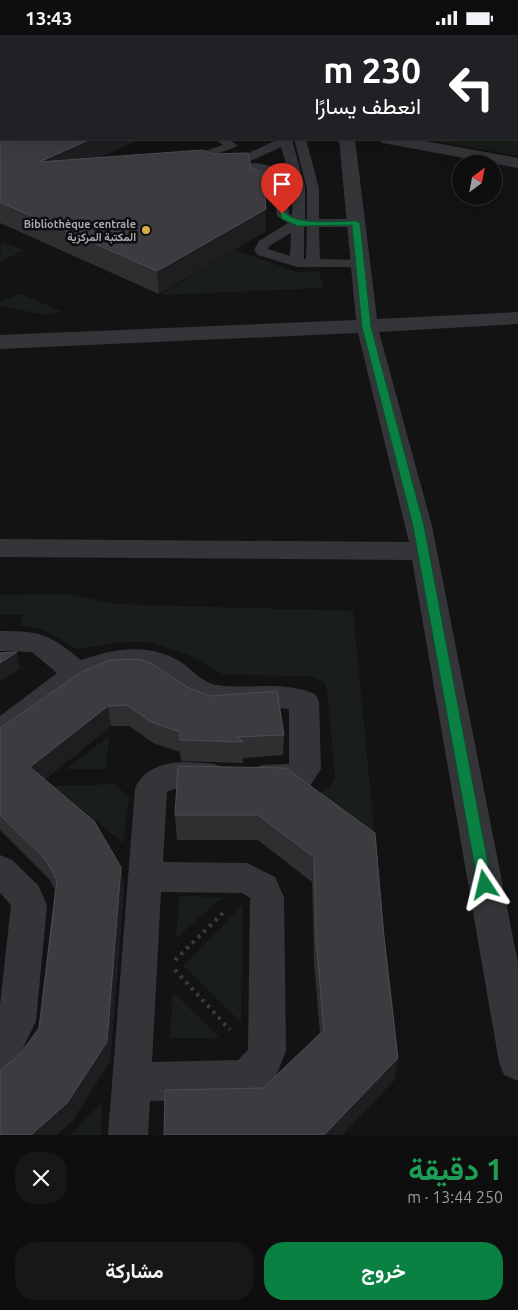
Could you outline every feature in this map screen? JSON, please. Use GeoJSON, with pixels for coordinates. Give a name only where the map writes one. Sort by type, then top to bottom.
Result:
{"type":"FeatureCollection","features":[{"type":"Feature","properties":{"kind":"street"},"geometry":{"type":"LineString","coordinates":[[347,140],[367,327],[423,551],[518,1062]]}},
{"type":"Feature","properties":{"kind":"street"},"geometry":{"type":"LineString","coordinates":[[393,140],[518,163]]}},
{"type":"Feature","properties":{"kind":"street"},"geometry":{"type":"LineString","coordinates":[[0,341],[367,327],[518,318]]}},
{"type":"Feature","properties":{"kind":"street"},"geometry":{"type":"LineString","coordinates":[[0,548],[423,551]]}},
{"type":"Feature","properties":{"kind":"street"},"geometry":{"type":"LineString","coordinates":[[0,628],[4,628],[0,641],[29,641],[42,645],[78,674]]}},
{"type":"Feature","properties":{"kind":"street"},"geometry":{"type":"LineString","coordinates":[[0,733],[78,674],[98,663],[114,659],[156,662],[211,696],[240,698],[296,696],[304,702],[305,769],[299,777],[288,779],[166,775],[156,779],[150,788],[128,1135]]}},
{"type":"Feature","properties":{"kind":"street"},"geometry":{"type":"LineString","coordinates":[[0,869],[26,896],[29,905],[17,1021],[0,1053]]}},
{"type":"Feature","properties":{"kind":"street"},"geometry":{"type":"LineString","coordinates":[[132,1082],[247,1077],[262,1064],[266,1051],[267,897],[263,888],[255,882],[238,878],[145,877]]}},
{"type":"Feature","properties":{"kind":"lane"},"geometry":{"type":"LineString","coordinates":[[226,141],[177,165],[213,164],[265,140]]}},
{"type":"Feature","properties":{"kind":"lane"},"geometry":{"type":"LineString","coordinates":[[300,140],[313,189],[313,263]]}},
{"type":"Feature","properties":{"kind":"lane"},"geometry":{"type":"LineString","coordinates":[[225,169],[287,143]]}},
{"type":"Feature","properties":{"kind":"lane"},"geometry":{"type":"LineString","coordinates":[[260,167],[276,159],[287,143]]}},
{"type":"Feature","properties":{"kind":"lane"},"geometry":{"type":"LineString","coordinates":[[287,143],[299,187],[297,263]]}},
{"type":"Feature","properties":{"kind":"lane"},"geometry":{"type":"LineString","coordinates":[[276,159],[283,216],[298,223],[356,223]]}},
{"type":"Feature","properties":{"kind":"lane"},"geometry":{"type":"LineString","coordinates":[[213,164],[225,169],[260,167],[266,169],[268,184],[280,189]]}},
{"type":"Feature","properties":{"kind":"lane"},"geometry":{"type":"LineString","coordinates":[[298,223],[264,244],[261,249],[297,263],[360,264]]}},
{"type":"Feature","properties":{"kind":"path"},"geometry":{"type":"LineString","coordinates":[[255,882],[170,965],[262,1064]]}},
{"type":"Feature","properties":{"kind":"shaded area"},"geometry":{"type":"Polygon","coordinates":[[[430,140],[518,140],[518,156],[430,140]]]}},
{"type":"Feature","properties":{"kind":"shaded area"},"geometry":{"type":"Polygon","coordinates":[[[1,242],[24,250],[0,262],[1,242]]]}},
{"type":"Feature","properties":{"kind":"shaded area"},"geometry":{"type":"Polygon","coordinates":[[[235,250],[297,272],[319,271],[323,288],[160,295],[235,250]]]}},
{"type":"Feature","properties":{"kind":"shaded area"},"geometry":{"type":"Polygon","coordinates":[[[21,294],[62,312],[46,315],[0,306],[0,301],[21,294]]]}},
{"type":"Feature","properties":{"kind":"shaded area"},"geometry":{"type":"Polygon","coordinates":[[[71,594],[114,604],[353,611],[376,849],[304,794],[315,794],[327,789],[335,777],[327,688],[324,682],[311,676],[224,675],[189,655],[148,642],[123,642],[77,649],[42,629],[21,626],[23,615],[0,615],[0,595],[71,594]]]}},
{"type":"Feature","properties":{"kind":"shaded area"},"geometry":{"type":"Polygon","coordinates":[[[109,736],[106,769],[66,769],[109,736]]]}},
{"type":"Feature","properties":{"kind":"shaded area"},"geometry":{"type":"Polygon","coordinates":[[[114,784],[129,797],[123,843],[53,786],[114,784]]]}},
{"type":"Feature","properties":{"kind":"shaded area"},"geometry":{"type":"Polygon","coordinates":[[[179,896],[223,897],[176,938],[179,896]]]}},
{"type":"Feature","properties":{"kind":"shaded area"},"geometry":{"type":"Polygon","coordinates":[[[243,904],[241,1022],[183,966],[243,904]]]}},
{"type":"Feature","properties":{"kind":"shaded area"},"geometry":{"type":"Polygon","coordinates":[[[173,992],[220,1038],[170,1038],[173,992]]]}},
{"type":"Feature","properties":{"kind":"shaded area"},"geometry":{"type":"Polygon","coordinates":[[[102,1102],[101,1135],[70,1135],[102,1102]]]}},
{"type":"Feature","properties":{"kind":"building"},"geometry":{"type":"Polygon","coordinates":[[[0,140],[89,140],[39,162],[202,150],[213,154],[248,153],[251,168],[263,173],[266,209],[157,271],[0,202],[0,140]]]}},
{"type":"Feature","properties":{"kind":"building"},"geometry":{"type":"Polygon","coordinates":[[[17,652],[0,663],[0,653],[17,652]]]}},
{"type":"Feature","properties":{"kind":"building"},"geometry":{"type":"Polygon","coordinates":[[[138,659],[151,663],[187,687],[210,696],[277,691],[284,735],[237,737],[243,742],[180,740],[180,732],[151,722],[127,705],[108,706],[30,767],[94,821],[121,867],[107,1042],[67,1103],[31,1135],[0,1135],[0,1071],[20,1054],[39,1028],[57,880],[46,860],[0,815],[0,728],[83,671],[110,660],[138,659]]]}},
{"type":"Feature","properties":{"kind":"building"},"geometry":{"type":"Polygon","coordinates":[[[178,766],[286,768],[375,833],[384,937],[398,1058],[324,1135],[164,1135],[165,1090],[263,1088],[324,1030],[316,939],[314,857],[258,815],[175,815],[178,766]]]}},
{"type":"Feature","properties":{"kind":"place","name":"Bibliothèque centrale المكتبة المركزية"},"geometry":{"type":"Point","coordinates":[146,230]}},
{"type":"Feature","properties":{"kind":"route"},"geometry":{"type":"LineString","coordinates":[[282,214],[284,217],[298,223],[356,223],[367,327],[419,526],[485,885]]}}]}
